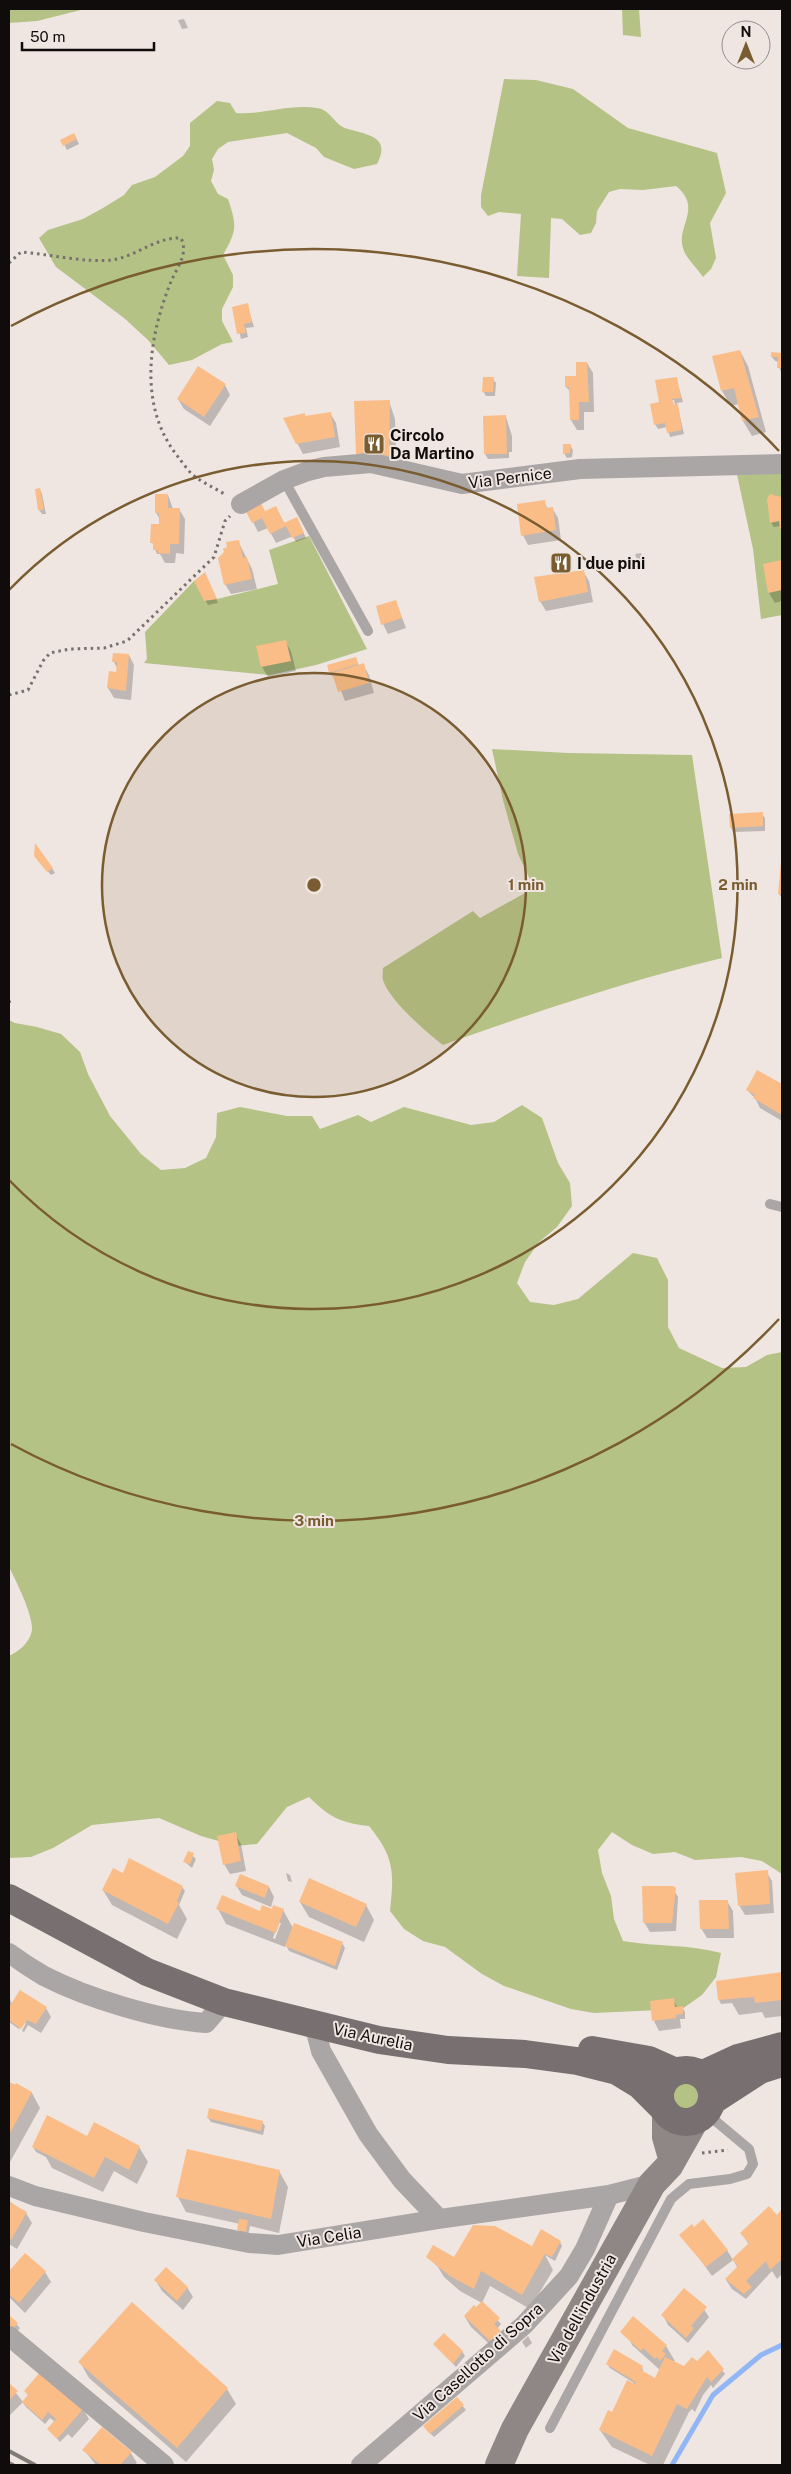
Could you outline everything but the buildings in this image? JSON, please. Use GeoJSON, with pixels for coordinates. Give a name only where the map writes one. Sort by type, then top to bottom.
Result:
{"type":"FeatureCollection","features":[{"type":"Feature","properties":{"kind":"main road","name":"Via Aurelia"},"geometry":{"type":"LineString","coordinates":[[9,1898],[147,1972],[224,2002],[379,2040],[448,2050],[525,2054],[577,2060],[618,2071],[640,2085],[664,2110]]}},
{"type":"Feature","properties":{"kind":"main road"},"geometry":{"type":"LineString","coordinates":[[782,2046],[689,2073],[664,2084],[661,2100],[664,2110],[676,2120],[704,2111],[760,2070],[782,2063]]}},
{"type":"Feature","properties":{"kind":"main road","name":"Via Aurelia"},"geometry":{"type":"LineString","coordinates":[[525,2054],[590,2050],[620,2053],[689,2073]]}},
{"type":"Feature","properties":{"kind":"main road"},"geometry":{"type":"LineString","coordinates":[[689,2073],[710,2086],[704,2111]]}},
{"type":"Feature","properties":{"kind":"street","name":"Via Pernice"},"geometry":{"type":"LineString","coordinates":[[241,504],[284,480],[324,467],[371,463],[462,484],[580,469],[782,464]]}},
{"type":"Feature","properties":{"kind":"street"},"geometry":{"type":"LineString","coordinates":[[9,1953],[45,1976],[108,2001],[183,2022],[206,2023],[224,2002]]}},
{"type":"Feature","properties":{"kind":"street"},"geometry":{"type":"LineString","coordinates":[[314,2024],[321,2051],[368,2134],[402,2180],[439,2219]]}},
{"type":"Feature","properties":{"kind":"street"},"geometry":{"type":"LineString","coordinates":[[664,2110],[666,2137],[672,2158]]}},
{"type":"Feature","properties":{"kind":"street","name":"Via dell'industria"},"geometry":{"type":"LineString","coordinates":[[499,2465],[515,2429],[652,2184],[669,2166],[672,2158],[704,2111]]}},
{"type":"Feature","properties":{"kind":"street","name":"Via Celia"},"geometry":{"type":"LineString","coordinates":[[9,2186],[35,2196],[135,2220],[249,2243],[278,2245],[439,2219],[609,2195],[652,2184]]}},
{"type":"Feature","properties":{"kind":"street","name":"Via Casellotto di Sopra"},"geometry":{"type":"LineString","coordinates":[[361,2465],[524,2325],[569,2276],[585,2249],[609,2195]]}},
{"type":"Feature","properties":{"kind":"street"},"geometry":{"type":"LineString","coordinates":[[9,2336],[164,2465]]}},
{"type":"Feature","properties":{"kind":"lane"},"geometry":{"type":"LineString","coordinates":[[284,480],[368,631]]}},
{"type":"Feature","properties":{"kind":"lane"},"geometry":{"type":"LineString","coordinates":[[770,1204],[782,1207]]}},
{"type":"Feature","properties":{"kind":"lane"},"geometry":{"type":"LineString","coordinates":[[550,2428],[671,2199],[690,2184],[747,2174],[753,2164],[749,2150],[745,2145],[704,2111]]}},
{"type":"Feature","properties":{"kind":"path"},"geometry":{"type":"LineString","coordinates":[[9,263],[20,252],[112,260],[140,252],[171,238],[181,238],[185,246],[184,254],[170,283],[151,353],[153,400],[164,438],[193,475],[241,504],[225,522],[214,556],[127,641],[104,648],[70,649],[50,653],[43,661],[28,690],[9,695]]}},
{"type":"Feature","properties":{"kind":"green space"},"geometry":{"type":"Polygon","coordinates":[[[9,9],[85,9],[37,21],[9,23],[9,9]]]}},
{"type":"Feature","properties":{"kind":"green space"},"geometry":{"type":"Polygon","coordinates":[[[622,9],[639,9],[641,37],[623,35],[622,9]]]}},
{"type":"Feature","properties":{"kind":"green space"},"geometry":{"type":"Polygon","coordinates":[[[504,79],[536,80],[573,89],[628,128],[717,153],[726,193],[710,223],[716,258],[711,269],[703,277],[684,251],[682,240],[688,202],[684,194],[676,186],[643,190],[620,189],[609,192],[597,211],[596,223],[591,233],[580,235],[562,219],[551,218],[549,278],[517,276],[521,214],[499,212],[488,216],[481,207],[481,195],[504,79]]]}},
{"type":"Feature","properties":{"kind":"green space"},"geometry":{"type":"Polygon","coordinates":[[[217,101],[230,103],[236,113],[296,107],[322,109],[339,125],[376,139],[380,143],[381,155],[377,164],[354,169],[324,157],[316,148],[287,133],[228,142],[218,149],[212,159],[214,170],[211,181],[218,194],[228,199],[234,222],[231,240],[223,255],[233,275],[233,287],[222,309],[222,321],[233,342],[222,344],[192,360],[169,365],[148,340],[124,318],[56,267],[39,238],[48,230],[83,219],[103,208],[124,195],[132,185],[155,177],[183,156],[190,146],[190,123],[217,101]]]}},
{"type":"Feature","properties":{"kind":"green space"},"geometry":{"type":"Polygon","coordinates":[[[782,469],[782,615],[761,619],[753,549],[736,470],[782,469]]]}},
{"type":"Feature","properties":{"kind":"green space"},"geometry":{"type":"Polygon","coordinates":[[[309,536],[367,649],[316,665],[270,675],[144,663],[147,659],[145,632],[194,581],[217,599],[278,584],[269,550],[309,536]]]}},
{"type":"Feature","properties":{"kind":"green space"},"geometry":{"type":"Polygon","coordinates":[[[492,749],[568,753],[692,755],[722,958],[616,987],[443,1045],[418,1024],[400,1006],[387,988],[383,979],[383,968],[473,911],[480,918],[534,888],[518,854],[503,800],[492,749]]]}},
{"type":"Feature","properties":{"kind":"green space"},"geometry":{"type":"Polygon","coordinates":[[[9,1020],[61,1034],[80,1052],[88,1074],[110,1116],[141,1154],[161,1170],[185,1168],[206,1158],[216,1137],[217,1113],[240,1107],[287,1116],[312,1116],[320,1129],[358,1115],[371,1122],[404,1107],[471,1125],[494,1122],[522,1105],[542,1118],[558,1163],[570,1183],[572,1206],[557,1227],[539,1242],[525,1262],[517,1283],[530,1302],[554,1305],[578,1299],[633,1253],[657,1258],[668,1280],[668,1327],[679,1348],[722,1368],[746,1367],[767,1355],[782,1352],[782,1874],[762,1861],[741,1857],[695,1860],[675,1852],[653,1854],[632,1845],[612,1832],[598,1850],[602,1873],[611,1896],[614,1919],[623,1941],[697,1948],[721,1953],[716,1977],[702,1995],[682,2009],[594,2013],[571,2009],[504,1986],[482,1974],[445,1947],[423,1941],[404,1929],[390,1911],[391,1866],[378,1837],[369,1826],[336,1818],[323,1810],[309,1797],[287,1807],[257,1844],[236,1846],[201,1836],[159,1818],[92,1825],[53,1848],[31,1857],[9,1858],[9,1656],[17,1652],[29,1639],[32,1623],[20,1589],[9,1567],[9,1020]]]}},
{"type":"Feature","properties":{"kind":"green space"},"geometry":{"type":"Polygon","coordinates":[[[681,2074],[705,2085],[707,2091],[705,2105],[688,2116],[674,2113],[665,2095],[670,2082],[681,2074]]]}},
{"type":"Feature","properties":{"kind":"waterway"},"geometry":{"type":"LineString","coordinates":[[672,2465],[713,2395],[761,2355],[782,2345]]}},
{"type":"Feature","properties":{"kind":"railway"},"geometry":{"type":"LineString","coordinates":[[9,2451],[35,2465]]}},
{"type":"Feature","properties":{"kind":"railway"},"geometry":{"type":"LineString","coordinates":[[9,2463],[13,2465]]}},
{"type":"Feature","properties":{"kind":"place","name":"Circolo Da Martino"},"geometry":{"type":"Point","coordinates":[374,444]}},
{"type":"Feature","properties":{"kind":"place","name":"I due pini"},"geometry":{"type":"Point","coordinates":[561,563]}}]}
